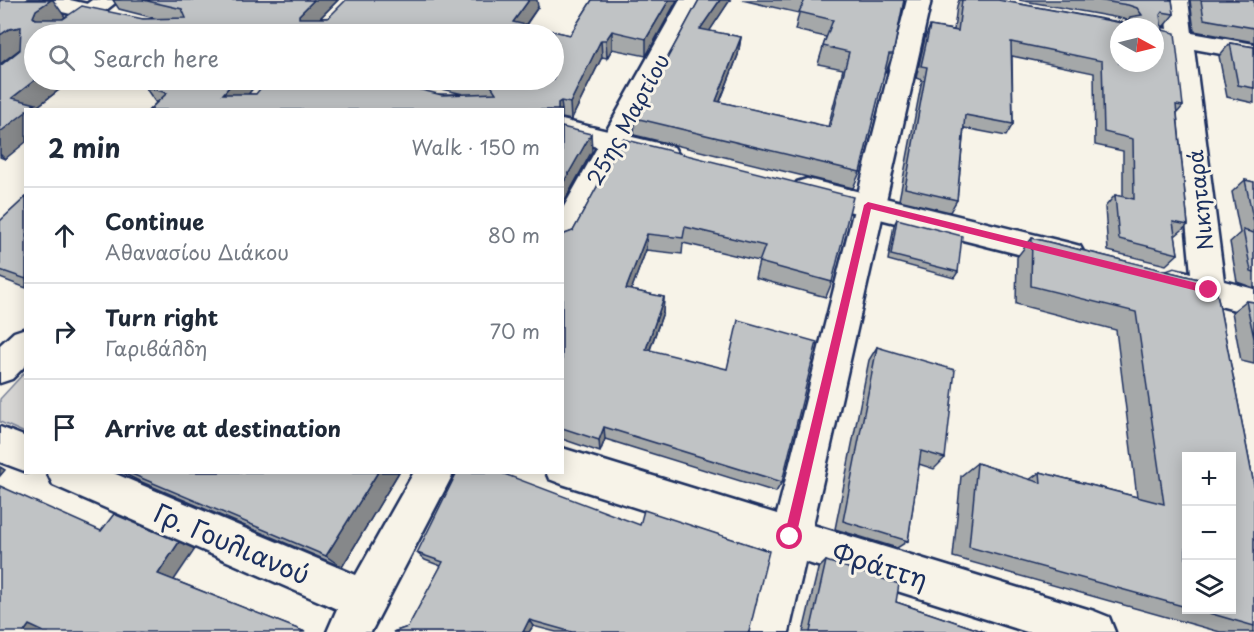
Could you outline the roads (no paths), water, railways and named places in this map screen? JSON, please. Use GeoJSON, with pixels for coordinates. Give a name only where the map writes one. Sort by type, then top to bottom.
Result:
{"type":"FeatureCollection","features":[{"type":"Feature","properties":{"kind":"street"},"geometry":{"type":"LineString","coordinates":[[40,0],[104,10]]}},
{"type":"Feature","properties":{"kind":"street","name":"25ης Μαρτίου"},"geometry":{"type":"LineString","coordinates":[[564,234],[692,0]]}},
{"type":"Feature","properties":{"kind":"street"},"geometry":{"type":"LineString","coordinates":[[768,632],[868,205],[919,0]]}},
{"type":"Feature","properties":{"kind":"street","name":"Νικηταρά"},"geometry":{"type":"LineString","coordinates":[[1176,0],[1168,36],[1215,325]]}},
{"type":"Feature","properties":{"kind":"street"},"geometry":{"type":"LineString","coordinates":[[79,24],[104,10]]}},
{"type":"Feature","properties":{"kind":"street"},"geometry":{"type":"LineString","coordinates":[[1168,36],[1254,52]]}},
{"type":"Feature","properties":{"kind":"street"},"geometry":{"type":"LineString","coordinates":[[564,129],[696,162]]}},
{"type":"Feature","properties":{"kind":"street"},"geometry":{"type":"LineString","coordinates":[[776,182],[1095,262]]}},
{"type":"Feature","properties":{"kind":"street"},"geometry":{"type":"LineString","coordinates":[[1152,276],[1254,302]]}},
{"type":"Feature","properties":{"kind":"street"},"geometry":{"type":"LineString","coordinates":[[0,368],[24,344]]}},
{"type":"Feature","properties":{"kind":"street"},"geometry":{"type":"LineString","coordinates":[[0,444],[24,454]]}},
{"type":"Feature","properties":{"kind":"street","name":"Φράττη"},"geometry":{"type":"LineString","coordinates":[[564,467],[1094,632]]}},
{"type":"Feature","properties":{"kind":"street","name":"Γρ. Γουλιανού"},"geometry":{"type":"LineString","coordinates":[[70,474],[357,616]]}},
{"type":"Feature","properties":{"kind":"street"},"geometry":{"type":"LineString","coordinates":[[357,616],[434,474]]}}]}
